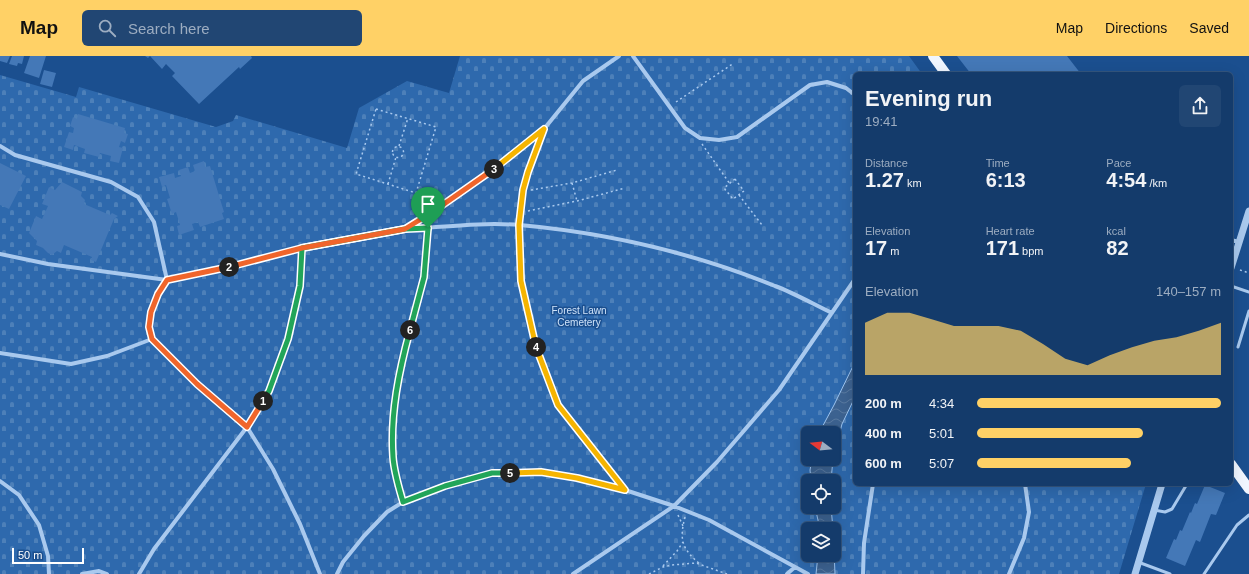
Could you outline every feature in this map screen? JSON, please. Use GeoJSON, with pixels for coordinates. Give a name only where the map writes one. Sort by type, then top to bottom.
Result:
{"type":"FeatureCollection","features":[{"type":"Feature","properties":{"kind":"main road"},"geometry":{"type":"LineString","coordinates":[[933,56],[945,72]]}},
{"type":"Feature","properties":{"kind":"main road"},"geometry":{"type":"LineString","coordinates":[[1233,467],[1249,489]]}},
{"type":"Feature","properties":{"kind":"street"},"geometry":{"type":"LineString","coordinates":[[405,229],[480,180],[544,129],[583,81],[619,56]]}},
{"type":"Feature","properties":{"kind":"street"},"geometry":{"type":"LineString","coordinates":[[633,56],[684,128],[700,138],[719,140],[737,136],[810,85],[827,82],[846,88],[853,93]]}},
{"type":"Feature","properties":{"kind":"street"},"geometry":{"type":"LineString","coordinates":[[544,129],[523,190],[519,225],[521,281],[534,341],[558,405],[625,490]]}},
{"type":"Feature","properties":{"kind":"street"},"geometry":{"type":"LineString","coordinates":[[0,146],[15,155],[111,182],[138,196],[154,222],[167,280],[158,294],[151,312],[149,327],[152,339],[197,384],[247,427],[273,469],[300,524],[320,574]]}},
{"type":"Feature","properties":{"kind":"street"},"geometry":{"type":"LineString","coordinates":[[1233,262],[1249,210]]}},
{"type":"Feature","properties":{"kind":"street"},"geometry":{"type":"LineString","coordinates":[[0,254],[48,264],[167,280],[224,268],[302,248],[405,229],[519,225],[599,235],[696,257],[776,286],[832,313]]}},
{"type":"Feature","properties":{"kind":"street"},"geometry":{"type":"LineString","coordinates":[[403,502],[393,458],[393,409],[405,350],[424,277],[428,228]]}},
{"type":"Feature","properties":{"kind":"street"},"geometry":{"type":"LineString","coordinates":[[1233,240],[1239,242]]}},
{"type":"Feature","properties":{"kind":"street"},"geometry":{"type":"LineString","coordinates":[[139,574],[154,549],[247,427],[269,391],[288,339],[300,286],[302,248]]}},
{"type":"Feature","properties":{"kind":"street"},"geometry":{"type":"LineString","coordinates":[[573,574],[674,506],[717,462],[779,390],[853,282]]}},
{"type":"Feature","properties":{"kind":"street"},"geometry":{"type":"LineString","coordinates":[[0,352],[71,364],[107,356],[152,339]]}},
{"type":"Feature","properties":{"kind":"street"},"geometry":{"type":"LineString","coordinates":[[337,574],[343,562],[364,536],[387,512],[403,502],[445,486],[492,473],[541,472],[577,478],[625,490],[674,506],[710,520],[808,574]]}},
{"type":"Feature","properties":{"kind":"street"},"geometry":{"type":"LineString","coordinates":[[0,480],[19,495],[39,525],[48,556],[49,574]]}},
{"type":"Feature","properties":{"kind":"street"},"geometry":{"type":"LineString","coordinates":[[863,574],[864,542],[873,486]]}},
{"type":"Feature","properties":{"kind":"street"},"geometry":{"type":"LineString","coordinates":[[1009,574],[1024,538],[1029,512],[1025,486]]}},
{"type":"Feature","properties":{"kind":"street"},"geometry":{"type":"LineString","coordinates":[[1135,574],[1161,486]]}},
{"type":"Feature","properties":{"kind":"street"},"geometry":{"type":"LineString","coordinates":[[788,574],[795,567]]}},
{"type":"Feature","properties":{"kind":"street"},"geometry":{"type":"LineString","coordinates":[[82,574],[99,572],[107,574]]}},
{"type":"Feature","properties":{"kind":"lane"},"geometry":{"type":"LineString","coordinates":[[1233,287],[1249,292]]}},
{"type":"Feature","properties":{"kind":"lane"},"geometry":{"type":"LineString","coordinates":[[1238,348],[1249,311]]}},
{"type":"Feature","properties":{"kind":"lane"},"geometry":{"type":"LineString","coordinates":[[1154,510],[1165,512],[1172,509],[1186,486]]}},
{"type":"Feature","properties":{"kind":"lane"},"geometry":{"type":"LineString","coordinates":[[1204,574],[1238,525],[1249,516]]}},
{"type":"Feature","properties":{"kind":"lane"},"geometry":{"type":"LineString","coordinates":[[1138,562],[1170,574]]}},
{"type":"Feature","properties":{"kind":"path"},"geometry":{"type":"LineString","coordinates":[[669,107],[734,63]]}},
{"type":"Feature","properties":{"kind":"path"},"geometry":{"type":"LineString","coordinates":[[376,109],[408,118],[436,127],[416,193],[356,174],[376,109]]}},
{"type":"Feature","properties":{"kind":"path"},"geometry":{"type":"LineString","coordinates":[[396,157],[392,151],[399,146],[408,118]]}},
{"type":"Feature","properties":{"kind":"path"},"geometry":{"type":"LineString","coordinates":[[700,138],[703,146],[730,184]]}},
{"type":"Feature","properties":{"kind":"path"},"geometry":{"type":"LineString","coordinates":[[396,157],[400,157],[403,154],[403,150],[399,146]]}},
{"type":"Feature","properties":{"kind":"path"},"geometry":{"type":"LineString","coordinates":[[388,184],[396,157]]}},
{"type":"Feature","properties":{"kind":"path"},"geometry":{"type":"LineString","coordinates":[[523,190],[572,183],[617,170]]}},
{"type":"Feature","properties":{"kind":"path"},"geometry":{"type":"LineString","coordinates":[[735,179],[744,191],[739,195],[733,200],[724,188],[735,179]]}},
{"type":"Feature","properties":{"kind":"path"},"geometry":{"type":"LineString","coordinates":[[572,183],[577,201]]}},
{"type":"Feature","properties":{"kind":"path"},"geometry":{"type":"LineString","coordinates":[[520,212],[577,201],[625,188]]}},
{"type":"Feature","properties":{"kind":"path"},"geometry":{"type":"LineString","coordinates":[[739,195],[762,226]]}},
{"type":"Feature","properties":{"kind":"path"},"geometry":{"type":"LineString","coordinates":[[1240,270],[1249,273]]}},
{"type":"Feature","properties":{"kind":"path"},"geometry":{"type":"LineString","coordinates":[[674,506],[683,526]]}},
{"type":"Feature","properties":{"kind":"path"},"geometry":{"type":"LineString","coordinates":[[686,511],[683,526],[683,542],[685,549],[702,565]]}},
{"type":"Feature","properties":{"kind":"path"},"geometry":{"type":"LineString","coordinates":[[661,568],[673,556],[683,542]]}},
{"type":"Feature","properties":{"kind":"path"},"geometry":{"type":"LineString","coordinates":[[649,574],[661,568],[672,565],[696,563],[727,574]]}},
{"type":"Feature","properties":{"kind":"green space","name":"Forest Lawn Cemetery"},"geometry":{"type":"Polygon","coordinates":[[[460,56],[909,56],[921,72],[853,72],[853,486],[1145,486],[1119,574],[0,574],[0,75],[76,97],[79,87],[216,127],[233,121],[236,115],[347,148],[359,108],[407,81],[449,93],[460,56]]]}},
{"type":"Feature","properties":{"kind":"water"},"geometry":{"type":"Polygon","coordinates":[[[853,366],[853,401],[841,428],[841,426],[823,426],[853,366]]]}},
{"type":"Feature","properties":{"kind":"water"},"geometry":{"type":"Polygon","coordinates":[[[811,466],[832,466],[832,474],[810,474],[811,466]]]}},
{"type":"Feature","properties":{"kind":"water"},"geometry":{"type":"Polygon","coordinates":[[[817,514],[832,514],[832,522],[818,522],[817,514]]]}},
{"type":"Feature","properties":{"kind":"water"},"geometry":{"type":"Polygon","coordinates":[[[817,562],[834,562],[835,574],[816,574],[817,562]]]}},
{"type":"Feature","properties":{"kind":"building"},"geometry":{"type":"Polygon","coordinates":[[[0,56],[10,56],[7,63],[0,61],[0,56]]]}},
{"type":"Feature","properties":{"kind":"building"},"geometry":{"type":"Polygon","coordinates":[[[12,56],[24,56],[22,64],[18,63],[17,66],[9,64],[12,56]]]}},
{"type":"Feature","properties":{"kind":"building"},"geometry":{"type":"Polygon","coordinates":[[[30,56],[46,56],[39,78],[24,73],[30,56]]]}},
{"type":"Feature","properties":{"kind":"building"},"geometry":{"type":"Polygon","coordinates":[[[150,56],[251,56],[252,58],[240,69],[239,67],[199,104],[172,76],[175,73],[166,64],[162,69],[150,56]]]}},
{"type":"Feature","properties":{"kind":"building"},"geometry":{"type":"Polygon","coordinates":[[[957,56],[1067,56],[1079,72],[969,72],[957,56]]]}},
{"type":"Feature","properties":{"kind":"building"},"geometry":{"type":"Polygon","coordinates":[[[44,70],[56,73],[52,87],[40,84],[44,70]]]}},
{"type":"Feature","properties":{"kind":"building"},"geometry":{"type":"Polygon","coordinates":[[[78,114],[125,128],[124,133],[128,134],[125,143],[121,141],[119,147],[123,148],[119,163],[110,161],[111,156],[100,153],[99,157],[84,153],[85,149],[74,145],[73,150],[64,147],[69,132],[73,133],[74,128],[70,126],[73,117],[77,119],[78,114]]]}},
{"type":"Feature","properties":{"kind":"building"},"geometry":{"type":"Polygon","coordinates":[[[204,161],[205,167],[210,166],[224,212],[222,213],[224,219],[200,227],[198,222],[192,224],[194,230],[179,235],[177,226],[180,225],[176,212],[172,214],[167,199],[170,198],[166,185],[162,187],[159,177],[174,173],[175,178],[181,176],[179,170],[188,167],[190,173],[195,171],[193,165],[204,161]]]}},
{"type":"Feature","properties":{"kind":"building"},"geometry":{"type":"Polygon","coordinates":[[[0,163],[26,176],[9,209],[0,205],[0,163]]]}},
{"type":"Feature","properties":{"kind":"building"},"geometry":{"type":"Polygon","coordinates":[[[62,182],[82,192],[81,196],[85,200],[84,204],[110,215],[112,213],[118,216],[114,219],[96,262],[91,260],[92,257],[64,245],[61,253],[57,251],[52,255],[36,245],[37,241],[29,233],[36,216],[42,219],[48,206],[42,204],[49,187],[55,190],[62,182]]]}},
{"type":"Feature","properties":{"kind":"building"},"geometry":{"type":"Polygon","coordinates":[[[1205,486],[1225,493],[1216,515],[1211,514],[1200,542],[1196,540],[1185,566],[1166,558],[1174,539],[1176,540],[1180,530],[1182,531],[1195,503],[1197,504],[1205,486]]]}},
{"type":"Feature","properties":{"kind":"route"},"geometry":{"type":"LineString","coordinates":[[428,228],[405,229],[302,248],[300,286],[288,339],[269,391],[247,427],[197,384],[152,339],[149,327],[151,312],[158,294],[167,280],[224,268],[302,248],[353,238],[405,229],[480,180],[544,129],[523,190],[519,225],[521,281],[534,341],[558,405],[625,490],[577,478],[541,472],[492,473],[445,486],[403,502],[393,458],[393,409],[405,350],[424,277],[428,228]]}}]}
